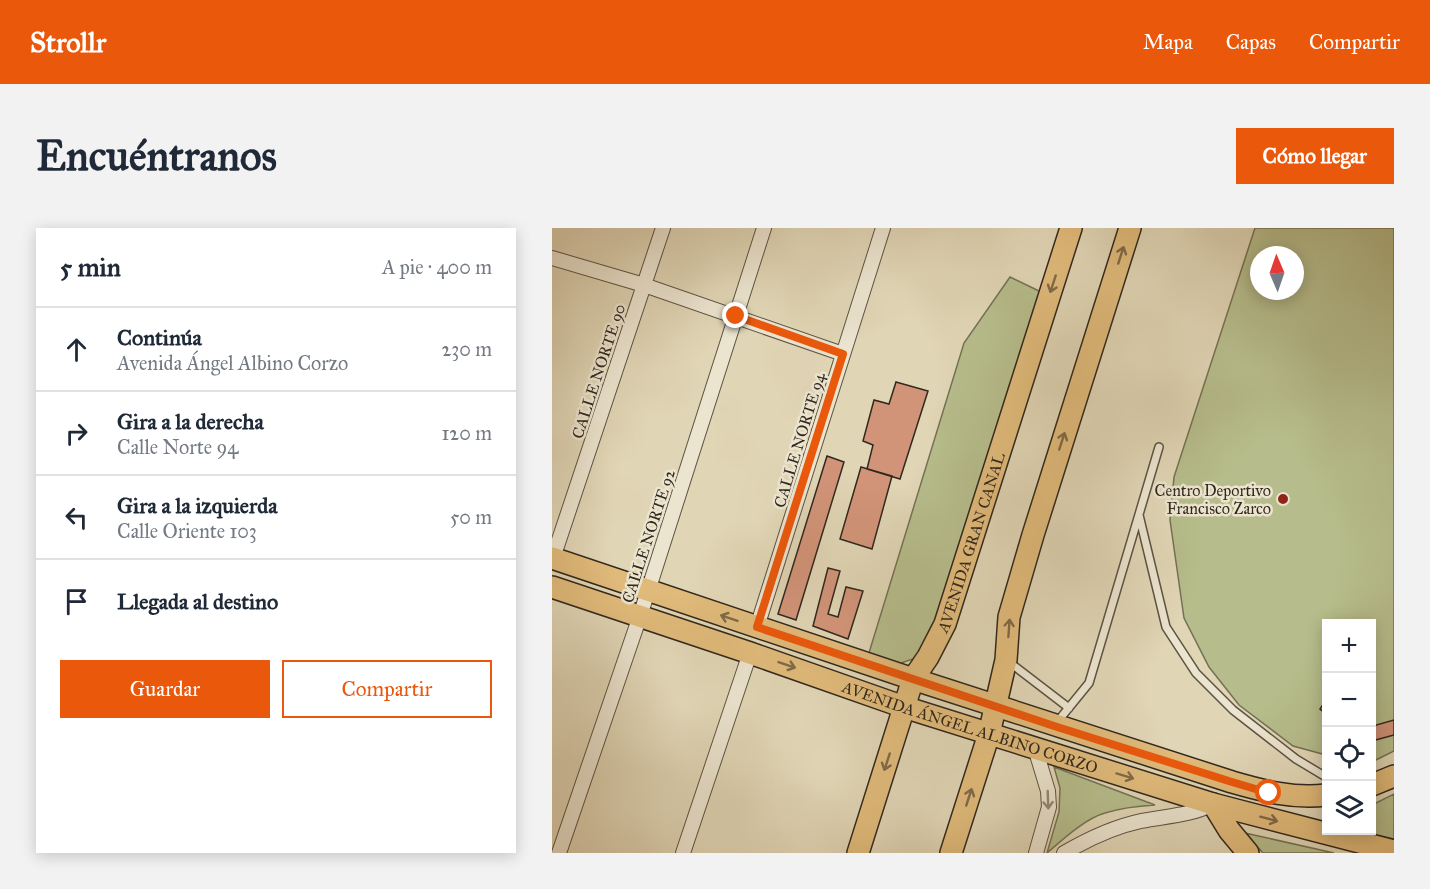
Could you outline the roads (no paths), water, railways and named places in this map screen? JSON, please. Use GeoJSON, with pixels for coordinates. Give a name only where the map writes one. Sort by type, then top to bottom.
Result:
{"type":"FeatureCollection","features":[{"type":"Feature","properties":{"kind":"main road","name":"AVENIDA GRAN CANAL"},"geometry":{"type":"LineString","coordinates":[[858,853],[913,679],[928,657],[945,624],[1071,228]]}},
{"type":"Feature","properties":{"kind":"main road"},"geometry":{"type":"LineString","coordinates":[[951,853],[996,706],[1006,660],[1009,617],[1130,228]]}},
{"type":"Feature","properties":{"kind":"main road","name":"AVENIDA ÁNGEL ALBINO CORZO"},"geometry":{"type":"LineString","coordinates":[[553,558],[1054,726],[1232,782],[1269,793],[1298,796],[1322,795]]}},
{"type":"Feature","properties":{"kind":"main road","name":"AVENIDA ÁNGEL ALBINO CORZO"},"geometry":{"type":"LineString","coordinates":[[552,587],[904,707],[1212,804],[1394,851]]}},
{"type":"Feature","properties":{"kind":"main road"},"geometry":{"type":"LineString","coordinates":[[1376,783],[1394,776]]}},
{"type":"Feature","properties":{"kind":"main road"},"geometry":{"type":"LineString","coordinates":[[1212,804],[1248,853]]}},
{"type":"Feature","properties":{"kind":"street","name":"CALLE NORTE 90"},"geometry":{"type":"LineString","coordinates":[[553,558],[663,228]]}},
{"type":"Feature","properties":{"kind":"street","name":"CALLE NORTE 92"},"geometry":{"type":"LineString","coordinates":[[560,853],[640,616],[764,228]]}},
{"type":"Feature","properties":{"kind":"street","name":"CALLE NORTE 94"},"geometry":{"type":"LineString","coordinates":[[757,627],[883,228]]}},
{"type":"Feature","properties":{"kind":"street"},"geometry":{"type":"LineString","coordinates":[[552,258],[644,285],[843,354]]}},
{"type":"Feature","properties":{"kind":"street"},"geometry":{"type":"LineString","coordinates":[[683,853],[750,653]]}},
{"type":"Feature","properties":{"kind":"street"},"geometry":{"type":"LineString","coordinates":[[1035,748],[1048,791],[1049,807],[1036,853]]}},
{"type":"Feature","properties":{"kind":"street"},"geometry":{"type":"LineString","coordinates":[[1064,853],[1098,834],[1140,821],[1185,815],[1212,804]]}},
{"type":"Feature","properties":{"kind":"lane"},"geometry":{"type":"LineString","coordinates":[[1054,726],[1089,682],[1159,447]]}},
{"type":"Feature","properties":{"kind":"lane"},"geometry":{"type":"LineString","coordinates":[[1139,515],[1166,627],[1196,673],[1233,710],[1296,759],[1322,775]]}},
{"type":"Feature","properties":{"kind":"lane"},"geometry":{"type":"LineString","coordinates":[[1006,660],[1069,708]]}},
{"type":"Feature","properties":{"kind":"place","name":"Centro Deportivo Francisco Zarco"},"geometry":{"type":"Point","coordinates":[1283,499]}}]}
